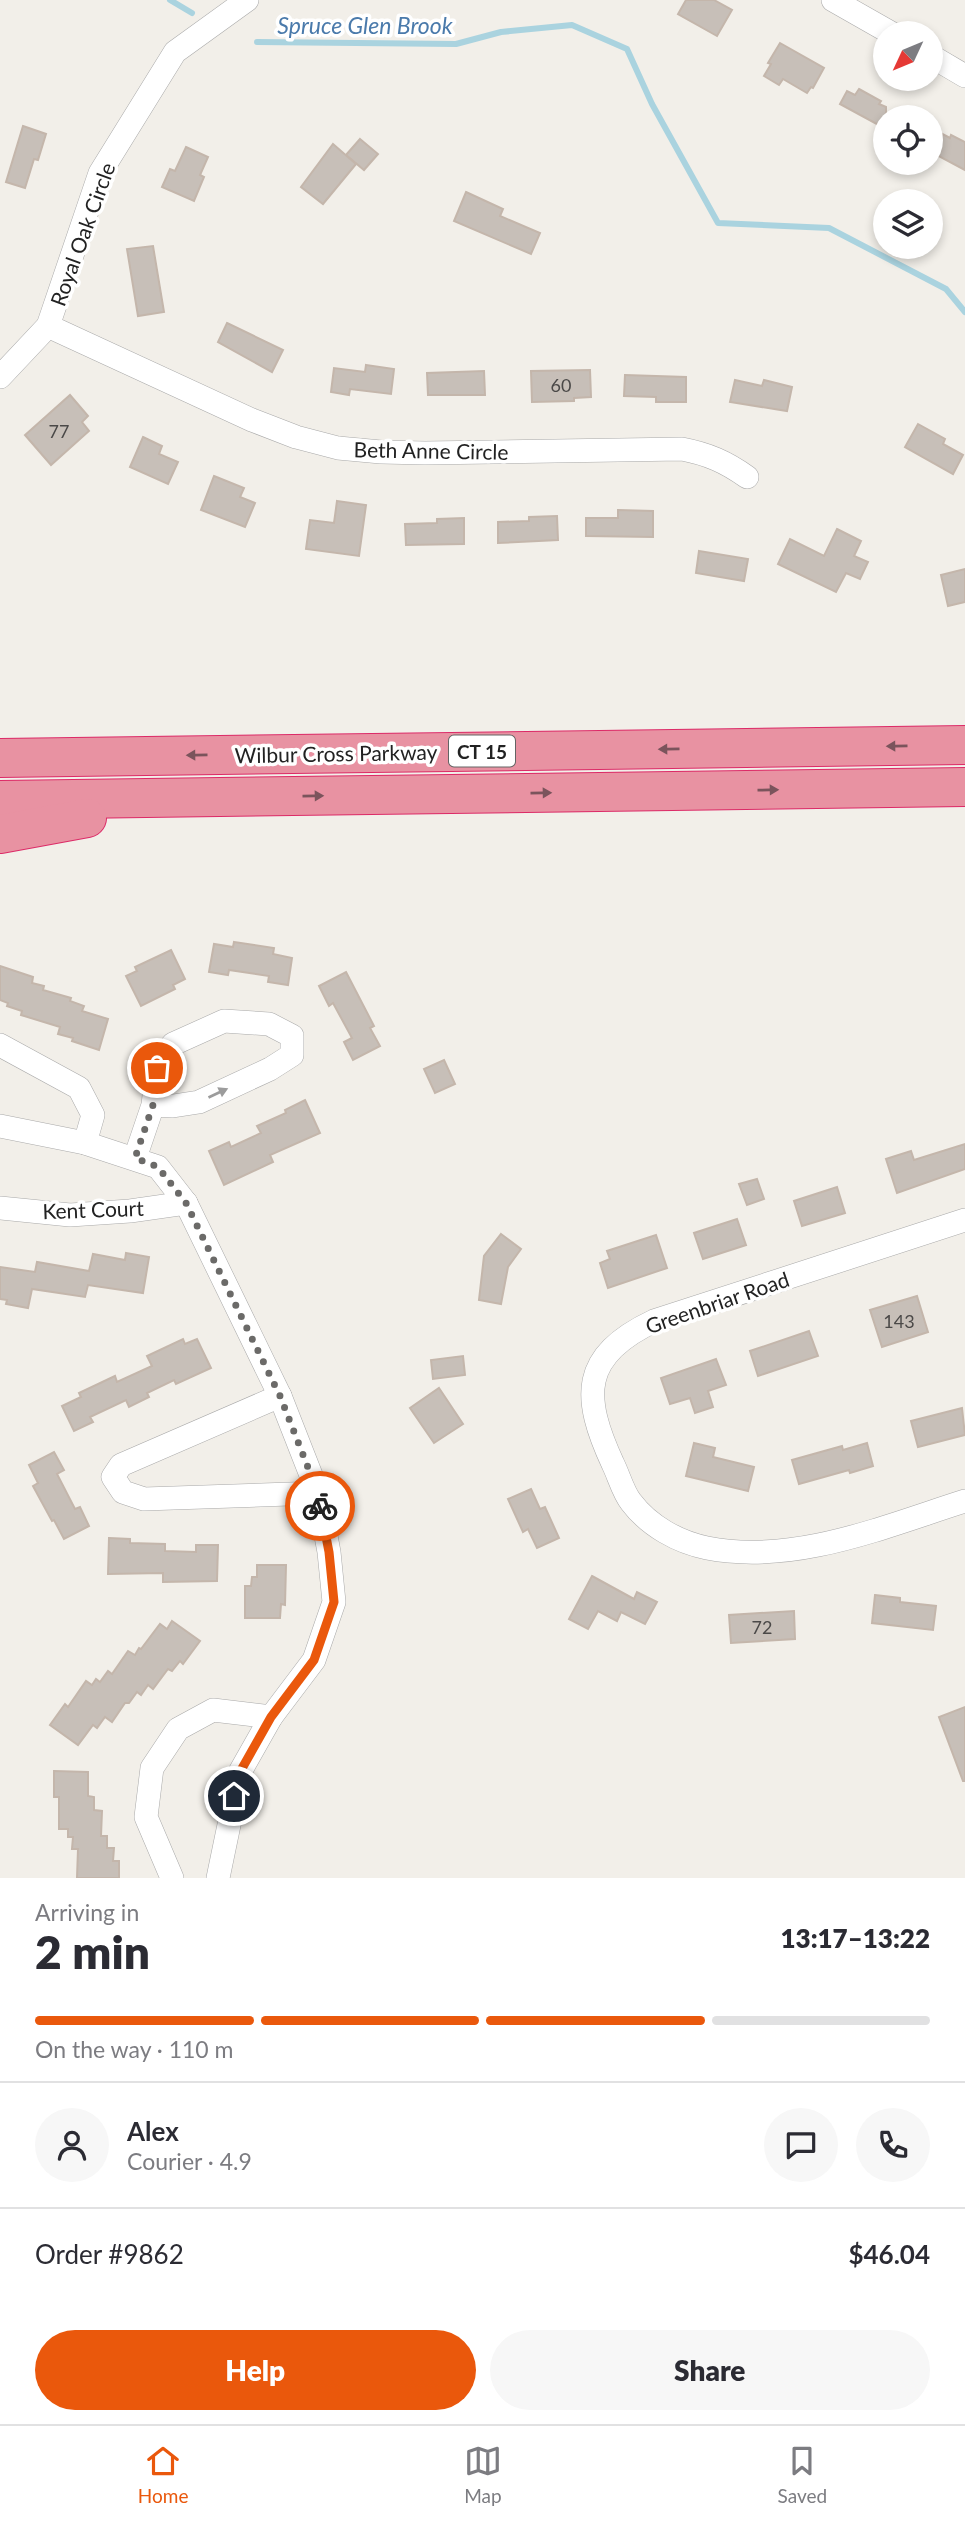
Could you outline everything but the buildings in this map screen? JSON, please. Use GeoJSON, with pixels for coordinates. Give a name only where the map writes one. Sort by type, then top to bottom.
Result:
{"type":"FeatureCollection","features":[{"type":"Feature","properties":{"kind":"highway","name":"Wilbur Cross Parkway"},"geometry":{"type":"LineString","coordinates":[[0,758],[965,745]]}},
{"type":"Feature","properties":{"kind":"highway","name":"Wilbur Cross Parkway"},"geometry":{"type":"LineString","coordinates":[[0,800],[965,787]]}},
{"type":"Feature","properties":{"kind":"highway"},"geometry":{"type":"LineString","coordinates":[[0,834],[100,816],[192,812],[256,797]]}},
{"type":"Feature","properties":{"kind":"street","name":"Royal Oak Circle"},"geometry":{"type":"LineString","coordinates":[[0,377],[48,326],[100,173],[176,52],[247,0]]}},
{"type":"Feature","properties":{"kind":"street"},"geometry":{"type":"LineString","coordinates":[[833,0],[873,23]]}},
{"type":"Feature","properties":{"kind":"street"},"geometry":{"type":"LineString","coordinates":[[943,63],[965,76]]}},
{"type":"Feature","properties":{"kind":"street","name":"Beth Anne Circle"},"geometry":{"type":"LineString","coordinates":[[48,326],[252,420],[296,437],[338,447],[425,453],[682,449],[706,454],[727,463],[747,477]]}},
{"type":"Feature","properties":{"kind":"street"},"geometry":{"type":"LineString","coordinates":[[135,1158],[153,1105],[157,1068],[173,1044],[224,1021],[270,1024],[292,1036],[292,1055],[270,1069],[199,1102],[173,1106],[153,1105]]}},
{"type":"Feature","properties":{"kind":"street"},"geometry":{"type":"LineString","coordinates":[[0,1045],[79,1088],[93,1115],[85,1143]]}},
{"type":"Feature","properties":{"kind":"street"},"geometry":{"type":"LineString","coordinates":[[0,1126],[85,1143],[158,1167],[186,1203],[280,1396],[318,1493],[329,1552],[334,1602],[314,1660],[271,1717],[240,1772],[218,1878]]}},
{"type":"Feature","properties":{"kind":"street","name":"Kent Court"},"geometry":{"type":"LineString","coordinates":[[0,1208],[70,1215],[130,1211],[186,1203]]}},
{"type":"Feature","properties":{"kind":"street","name":"Greenbriar Road"},"geometry":{"type":"LineString","coordinates":[[965,1220],[654,1321],[631,1332],[612,1347],[599,1367],[592,1388],[593,1415],[630,1501],[648,1521],[673,1537],[706,1548],[748,1551],[800,1548],[859,1535],[965,1501]]}},
{"type":"Feature","properties":{"kind":"street"},"geometry":{"type":"LineString","coordinates":[[280,1396],[121,1465],[114,1477],[123,1492],[144,1499],[318,1493]]}},
{"type":"Feature","properties":{"kind":"street"},"geometry":{"type":"LineString","coordinates":[[172,1878],[146,1817],[152,1768],[178,1729],[213,1710],[271,1717]]}},
{"type":"Feature","properties":{"kind":"waterway","name":"Spruce Glen Brook"},"geometry":{"type":"LineString","coordinates":[[170,0],[192,13]]}},
{"type":"Feature","properties":{"kind":"waterway","name":"Spruce Glen Brook"},"geometry":{"type":"LineString","coordinates":[[257,42],[456,44],[501,32],[572,25],[627,49],[652,104],[718,223],[829,228],[946,289],[965,312]]}},
{"type":"Feature","properties":{"kind":"way so far"},"geometry":{"type":"LineString","coordinates":[[157,1068],[153,1105],[135,1158],[158,1167],[186,1203],[280,1396],[318,1493],[320,1506]]}},
{"type":"Feature","properties":{"kind":"route"},"geometry":{"type":"LineString","coordinates":[[234,1796],[240,1772],[271,1717],[314,1660],[334,1602],[329,1552],[320,1506]]}}]}
